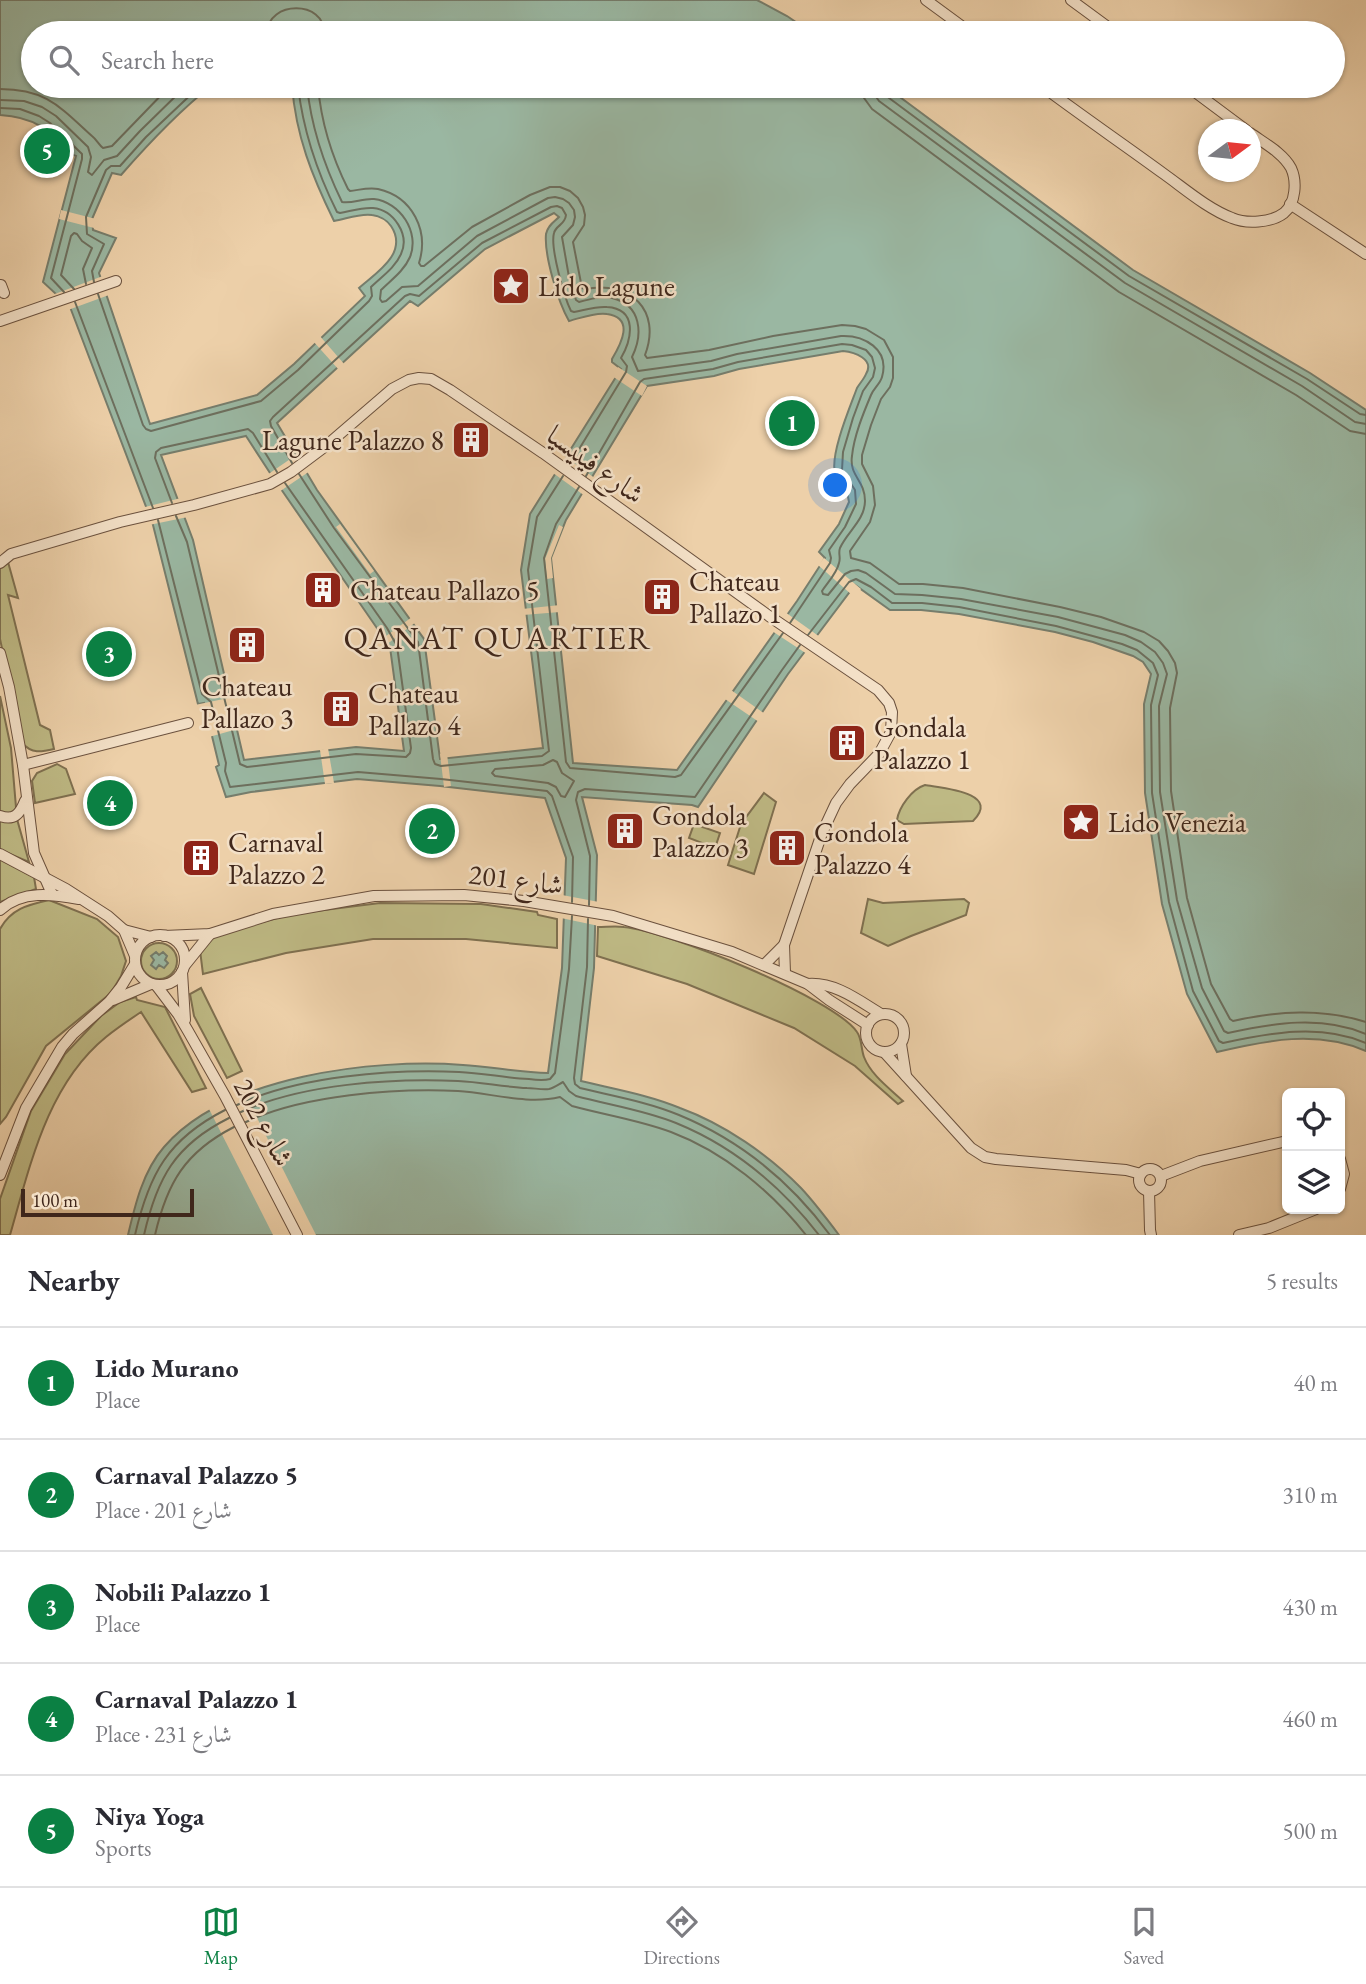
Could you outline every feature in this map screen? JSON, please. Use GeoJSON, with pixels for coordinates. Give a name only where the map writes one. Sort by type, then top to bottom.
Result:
{"type":"FeatureCollection","features":[{"type":"Feature","properties":{"kind":"street"},"geometry":{"type":"LineString","coordinates":[[926,0],[955,21]]}},
{"type":"Feature","properties":{"kind":"street"},"geometry":{"type":"LineString","coordinates":[[1071,0],[1100,21]]}},
{"type":"Feature","properties":{"kind":"street"},"geometry":{"type":"LineString","coordinates":[[1059,98],[1193,194],[1232,218],[1245,221],[1264,220],[1284,213],[1294,192],[1294,175],[1290,166],[1261,141]]}},
{"type":"Feature","properties":{"kind":"street"},"geometry":{"type":"LineString","coordinates":[[1203,98],[1231,119]]}},
{"type":"Feature","properties":{"kind":"street"},"geometry":{"type":"LineString","coordinates":[[1290,204],[1366,254]]}},
{"type":"Feature","properties":{"kind":"street"},"geometry":{"type":"LineString","coordinates":[[0,321],[116,281]]}},
{"type":"Feature","properties":{"kind":"street","name":"شارع فينيسيا"},"geometry":{"type":"LineString","coordinates":[[0,563],[11,554],[120,522],[263,487],[291,472],[327,445],[392,388],[419,378],[431,379],[543,453],[769,616],[878,690],[889,703],[892,712],[891,732],[879,754],[850,783],[836,803],[822,833],[784,945],[785,973]]}},
{"type":"Feature","properties":{"kind":"street","name":"شارع فينيسيا"},"geometry":{"type":"LineString","coordinates":[[0,552],[11,554]]}},
{"type":"Feature","properties":{"kind":"street"},"geometry":{"type":"LineString","coordinates":[[0,653],[23,765],[34,853],[52,894]]}},
{"type":"Feature","properties":{"kind":"street"},"geometry":{"type":"LineString","coordinates":[[23,765],[188,723]]}},
{"type":"Feature","properties":{"kind":"street"},"geometry":{"type":"LineString","coordinates":[[0,816],[13,818],[22,810],[27,798]]}},
{"type":"Feature","properties":{"kind":"street"},"geometry":{"type":"LineString","coordinates":[[0,854],[84,900],[124,930],[151,937],[164,936],[178,943],[183,949],[183,968]]}},
{"type":"Feature","properties":{"kind":"street"},"geometry":{"type":"LineString","coordinates":[[0,910],[8,903],[21,899],[52,894],[84,900]]}},
{"type":"Feature","properties":{"kind":"street","name":"شارع 201"},"geometry":{"type":"LineString","coordinates":[[164,936],[211,934],[273,914],[374,897],[464,895],[545,904],[613,916],[723,948],[808,984],[868,1025]]}},
{"type":"Feature","properties":{"kind":"street"},"geometry":{"type":"LineString","coordinates":[[124,930],[142,978],[153,984]]}},
{"type":"Feature","properties":{"kind":"street"},"geometry":{"type":"LineString","coordinates":[[109,1002],[153,984],[171,983],[211,934]]}},
{"type":"Feature","properties":{"kind":"street"},"geometry":{"type":"LineString","coordinates":[[0,1175],[26,1108],[62,1046],[109,1002],[121,987],[141,944],[151,937]]}},
{"type":"Feature","properties":{"kind":"street","name":"شارع فينيسيا"},"geometry":{"type":"LineString","coordinates":[[764,965],[784,945]]}},
{"type":"Feature","properties":{"kind":"street","name":"شارع 202"},"geometry":{"type":"LineString","coordinates":[[183,968],[184,1013],[188,1031]]}},
{"type":"Feature","properties":{"kind":"street","name":"شارع 201"},"geometry":{"type":"LineString","coordinates":[[808,984],[819,983],[838,990],[880,1014]]}},
{"type":"Feature","properties":{"kind":"street","name":"شارع 202"},"geometry":{"type":"LineString","coordinates":[[153,984],[178,1014],[188,1031],[298,1235]]}},
{"type":"Feature","properties":{"kind":"street"},"geometry":{"type":"LineString","coordinates":[[880,1014],[891,1014],[900,1020],[905,1031],[901,1044],[894,1050],[876,1050],[868,1042],[868,1025],[880,1014]]}},
{"type":"Feature","properties":{"kind":"street"},"geometry":{"type":"LineString","coordinates":[[901,1044],[906,1076]]}},
{"type":"Feature","properties":{"kind":"street"},"geometry":{"type":"LineString","coordinates":[[884,1052],[971,1149],[985,1157],[1126,1170],[1141,1174]]}},
{"type":"Feature","properties":{"kind":"street"},"geometry":{"type":"LineString","coordinates":[[1161,1176],[1200,1161],[1282,1142]]}},
{"type":"Feature","properties":{"kind":"street"},"geometry":{"type":"LineString","coordinates":[[1152,1169],[1161,1176],[1158,1187],[1149,1191],[1140,1183],[1141,1174],[1145,1170],[1152,1169]]}},
{"type":"Feature","properties":{"kind":"street"},"geometry":{"type":"LineString","coordinates":[[1149,1191],[1151,1235]]}},
{"type":"Feature","properties":{"kind":"street"},"geometry":{"type":"LineString","coordinates":[[1239,1235],[1269,1228],[1304,1214]]}},
{"type":"Feature","properties":{"kind":"shaded area"},"geometry":{"type":"Polygon","coordinates":[[[8,562],[18,598],[8,595],[40,725],[50,730],[54,749],[45,751],[29,749],[22,743],[0,639],[0,568],[8,562]]]}},
{"type":"Feature","properties":{"kind":"shaded area"},"geometry":{"type":"Polygon","coordinates":[[[0,696],[11,748],[17,819],[29,862],[0,850],[0,696]]]}},
{"type":"Feature","properties":{"kind":"shaded area"},"geometry":{"type":"Polygon","coordinates":[[[57,764],[66,769],[75,794],[35,803],[32,781],[37,773],[57,764]]]}},
{"type":"Feature","properties":{"kind":"shaded area"},"geometry":{"type":"Polygon","coordinates":[[[925,785],[966,793],[980,804],[980,811],[973,821],[904,824],[897,820],[907,799],[915,790],[925,785]]]}},
{"type":"Feature","properties":{"kind":"shaded area"},"geometry":{"type":"Polygon","coordinates":[[[764,793],[776,802],[754,874],[728,865],[741,824],[764,793]]]}},
{"type":"Feature","properties":{"kind":"shaded area"},"geometry":{"type":"Polygon","coordinates":[[[694,824],[720,833],[715,848],[689,838],[694,824]]]}},
{"type":"Feature","properties":{"kind":"shaded area"},"geometry":{"type":"Polygon","coordinates":[[[0,859],[34,877],[36,889],[0,902],[0,859]]]}},
{"type":"Feature","properties":{"kind":"shaded area"},"geometry":{"type":"Polygon","coordinates":[[[868,899],[883,903],[964,899],[969,903],[966,915],[888,946],[861,933],[868,899]]]}},
{"type":"Feature","properties":{"kind":"shaded area"},"geometry":{"type":"Polygon","coordinates":[[[49,900],[97,919],[118,937],[126,961],[111,993],[46,1046],[0,1124],[0,929],[9,917],[20,909],[49,900]]]}},
{"type":"Feature","properties":{"kind":"shaded area"},"geometry":{"type":"Polygon","coordinates":[[[380,903],[481,904],[537,912],[538,915],[557,919],[557,948],[466,939],[373,939],[286,953],[203,974],[200,950],[214,935],[292,914],[380,903]]]}},
{"type":"Feature","properties":{"kind":"shaded area"},"geometry":{"type":"Polygon","coordinates":[[[598,927],[624,927],[675,940],[748,968],[817,1002],[842,1018],[857,1032],[871,1070],[903,1101],[898,1104],[855,1066],[794,1028],[687,984],[597,956],[598,927]]]}},
{"type":"Feature","properties":{"kind":"shaded area"},"geometry":{"type":"Polygon","coordinates":[[[159,943],[172,948],[177,961],[172,974],[159,979],[146,974],[141,961],[146,948],[159,943]]]}},
{"type":"Feature","properties":{"kind":"shaded area"},"geometry":{"type":"Polygon","coordinates":[[[201,988],[242,1071],[227,1078],[194,1016],[190,994],[201,988]]]}},
{"type":"Feature","properties":{"kind":"shaded area"},"geometry":{"type":"Polygon","coordinates":[[[136,997],[137,1000],[165,1007],[206,1088],[192,1092],[141,1012],[119,1027],[86,1056],[69,1078],[43,1128],[10,1235],[0,1235],[0,1199],[31,1111],[65,1054],[101,1016],[120,1002],[136,997]]]}},
{"type":"Feature","properties":{"kind":"water"},"geometry":{"type":"Polygon","coordinates":[[[0,0],[757,0],[794,21],[21,21],[21,98],[197,98],[164,128],[121,175],[112,173],[92,219],[93,230],[116,238],[99,273],[150,424],[257,395],[294,364],[365,296],[359,288],[388,262],[393,254],[395,236],[391,226],[383,219],[363,215],[334,221],[306,155],[293,98],[901,98],[1133,270],[1310,373],[1366,410],[1366,1051],[1329,1041],[1292,1039],[1217,1052],[1187,994],[1162,904],[1145,793],[1144,704],[1151,674],[1143,662],[1093,642],[1055,632],[959,614],[890,610],[855,585],[788,674],[698,807],[582,797],[597,855],[594,968],[581,1081],[668,1103],[729,1132],[760,1152],[801,1188],[839,1235],[128,1235],[145,1177],[164,1147],[191,1123],[224,1103],[262,1088],[345,1069],[387,1065],[463,1065],[548,1073],[562,968],[566,858],[545,798],[357,779],[226,797],[216,767],[219,765],[204,703],[198,704],[153,525],[70,307],[43,282],[76,156],[70,154],[40,126],[12,116],[0,115],[0,0]],[[554,213],[485,249],[418,306],[410,301],[277,423],[317,490],[424,639],[440,759],[543,748],[521,570],[530,514],[621,369],[612,359],[623,332],[621,321],[616,316],[607,314],[569,321],[556,291],[547,254],[546,234],[551,224],[559,217],[554,213]],[[843,351],[647,386],[566,520],[551,558],[573,763],[677,770],[797,601],[825,558],[819,552],[839,524],[849,502],[847,492],[835,473],[835,454],[868,364],[862,357],[843,351]],[[246,436],[161,455],[193,540],[244,760],[356,747],[404,751],[390,647],[246,436]]]}},
{"type":"Feature","properties":{"kind":"water"},"geometry":{"type":"Polygon","coordinates":[[[156,952],[159,955],[163,952],[167,956],[165,960],[168,963],[164,968],[159,965],[156,969],[151,965],[154,960],[151,956],[156,952]]]}},
{"type":"Feature","properties":{"kind":"pier"},"geometry":{"type":"Polygon","coordinates":[[[61,210],[96,219],[98,229],[59,219],[61,210]]]}},
{"type":"Feature","properties":{"kind":"pier"},"geometry":{"type":"Polygon","coordinates":[[[103,276],[109,295],[68,310],[52,295],[103,276]]]}},
{"type":"Feature","properties":{"kind":"pier"},"geometry":{"type":"Polygon","coordinates":[[[319,335],[345,365],[339,370],[313,341],[319,335]]]}},
{"type":"Feature","properties":{"kind":"pier"},"geometry":{"type":"Polygon","coordinates":[[[618,367],[647,386],[642,396],[612,376],[618,367]]]}},
{"type":"Feature","properties":{"kind":"pier"},"geometry":{"type":"Polygon","coordinates":[[[299,453],[310,471],[279,492],[267,475],[299,453]]]}},
{"type":"Feature","properties":{"kind":"pier"},"geometry":{"type":"Polygon","coordinates":[[[563,455],[596,479],[585,496],[553,473],[563,455]]]}},
{"type":"Feature","properties":{"kind":"pier"},"geometry":{"type":"Polygon","coordinates":[[[181,498],[188,517],[149,525],[141,508],[181,498]]]}},
{"type":"Feature","properties":{"kind":"pier"},"geometry":{"type":"Polygon","coordinates":[[[340,524],[374,571],[370,574],[336,527],[340,524]]]}},
{"type":"Feature","properties":{"kind":"pier"},"geometry":{"type":"Polygon","coordinates":[[[559,525],[563,527],[551,558],[553,578],[547,579],[545,559],[559,525]]]}},
{"type":"Feature","properties":{"kind":"pier"},"geometry":{"type":"Polygon","coordinates":[[[824,558],[861,589],[859,592],[856,590],[852,595],[818,565],[824,558]]]}},
{"type":"Feature","properties":{"kind":"pier"},"geometry":{"type":"Polygon","coordinates":[[[560,605],[560,612],[523,615],[522,609],[560,605]]]}},
{"type":"Feature","properties":{"kind":"pier"},"geometry":{"type":"Polygon","coordinates":[[[785,612],[820,637],[807,654],[772,631],[785,612]]]}},
{"type":"Feature","properties":{"kind":"pier"},"geometry":{"type":"Polygon","coordinates":[[[412,617],[416,622],[386,645],[382,639],[412,617]]]}},
{"type":"Feature","properties":{"kind":"pier"},"geometry":{"type":"Polygon","coordinates":[[[731,690],[765,714],[759,722],[725,699],[731,690]]]}},
{"type":"Feature","properties":{"kind":"pier"},"geometry":{"type":"Polygon","coordinates":[[[233,697],[241,728],[209,737],[201,707],[195,705],[233,697]]]}},
{"type":"Feature","properties":{"kind":"pier"},"geometry":{"type":"Polygon","coordinates":[[[328,748],[334,783],[325,784],[320,750],[328,748]]]}},
{"type":"Feature","properties":{"kind":"pier"},"geometry":{"type":"Polygon","coordinates":[[[442,753],[447,754],[451,786],[444,787],[442,753]]]}},
{"type":"Feature","properties":{"kind":"pier"},"geometry":{"type":"Polygon","coordinates":[[[562,895],[599,902],[599,926],[561,918],[562,895]]]}},
{"type":"Feature","properties":{"kind":"pier"},"geometry":{"type":"Polygon","coordinates":[[[243,1090],[316,1235],[273,1235],[208,1107],[243,1090]]]}},
{"type":"Feature","properties":{"kind":"place","name":"Niya Yoga"},"geometry":{"type":"Point","coordinates":[47,151]}},
{"type":"Feature","properties":{"kind":"place","name":"Lido Lagune"},"geometry":{"type":"Point","coordinates":[511,286]}},
{"type":"Feature","properties":{"kind":"place","name":"Lido Murano"},"geometry":{"type":"Point","coordinates":[792,423]}},
{"type":"Feature","properties":{"kind":"place","name":"Lagune Palazzo 8"},"geometry":{"type":"Point","coordinates":[471,440]}},
{"type":"Feature","properties":{"kind":"place","name":"Chateau Pallazo 5"},"geometry":{"type":"Point","coordinates":[323,590]}},
{"type":"Feature","properties":{"kind":"place","name":"Chateau Pallazo 1"},"geometry":{"type":"Point","coordinates":[662,597]}},
{"type":"Feature","properties":{"kind":"place","name":"Chateau Pallazo 3"},"geometry":{"type":"Point","coordinates":[247,645]}},
{"type":"Feature","properties":{"kind":"place","name":"Nobili Palazzo 1"},"geometry":{"type":"Point","coordinates":[109,654]}},
{"type":"Feature","properties":{"kind":"place","name":"Chateau Pallazo 4"},"geometry":{"type":"Point","coordinates":[341,709]}},
{"type":"Feature","properties":{"kind":"place","name":"Gondala Palazzo 1"},"geometry":{"type":"Point","coordinates":[847,743]}},
{"type":"Feature","properties":{"kind":"place","name":"Carnaval Palazzo 1"},"geometry":{"type":"Point","coordinates":[110,803]}},
{"type":"Feature","properties":{"kind":"place","name":"Lido Venezia"},"geometry":{"type":"Point","coordinates":[1081,822]}},
{"type":"Feature","properties":{"kind":"place","name":"Carnaval Palazzo 5"},"geometry":{"type":"Point","coordinates":[432,831]}},
{"type":"Feature","properties":{"kind":"place","name":"Gondola Palazzo 3"},"geometry":{"type":"Point","coordinates":[625,831]}},
{"type":"Feature","properties":{"kind":"place","name":"Gondola Palazzo 4"},"geometry":{"type":"Point","coordinates":[787,848]}},
{"type":"Feature","properties":{"kind":"place","name":"Carnaval Palazzo 2"},"geometry":{"type":"Point","coordinates":[201,858]}},
{"type":"Feature","properties":{"kind":"district","name":"QANAT QUARTIER"},"geometry":{"type":"Point","coordinates":[498,638]}}]}
